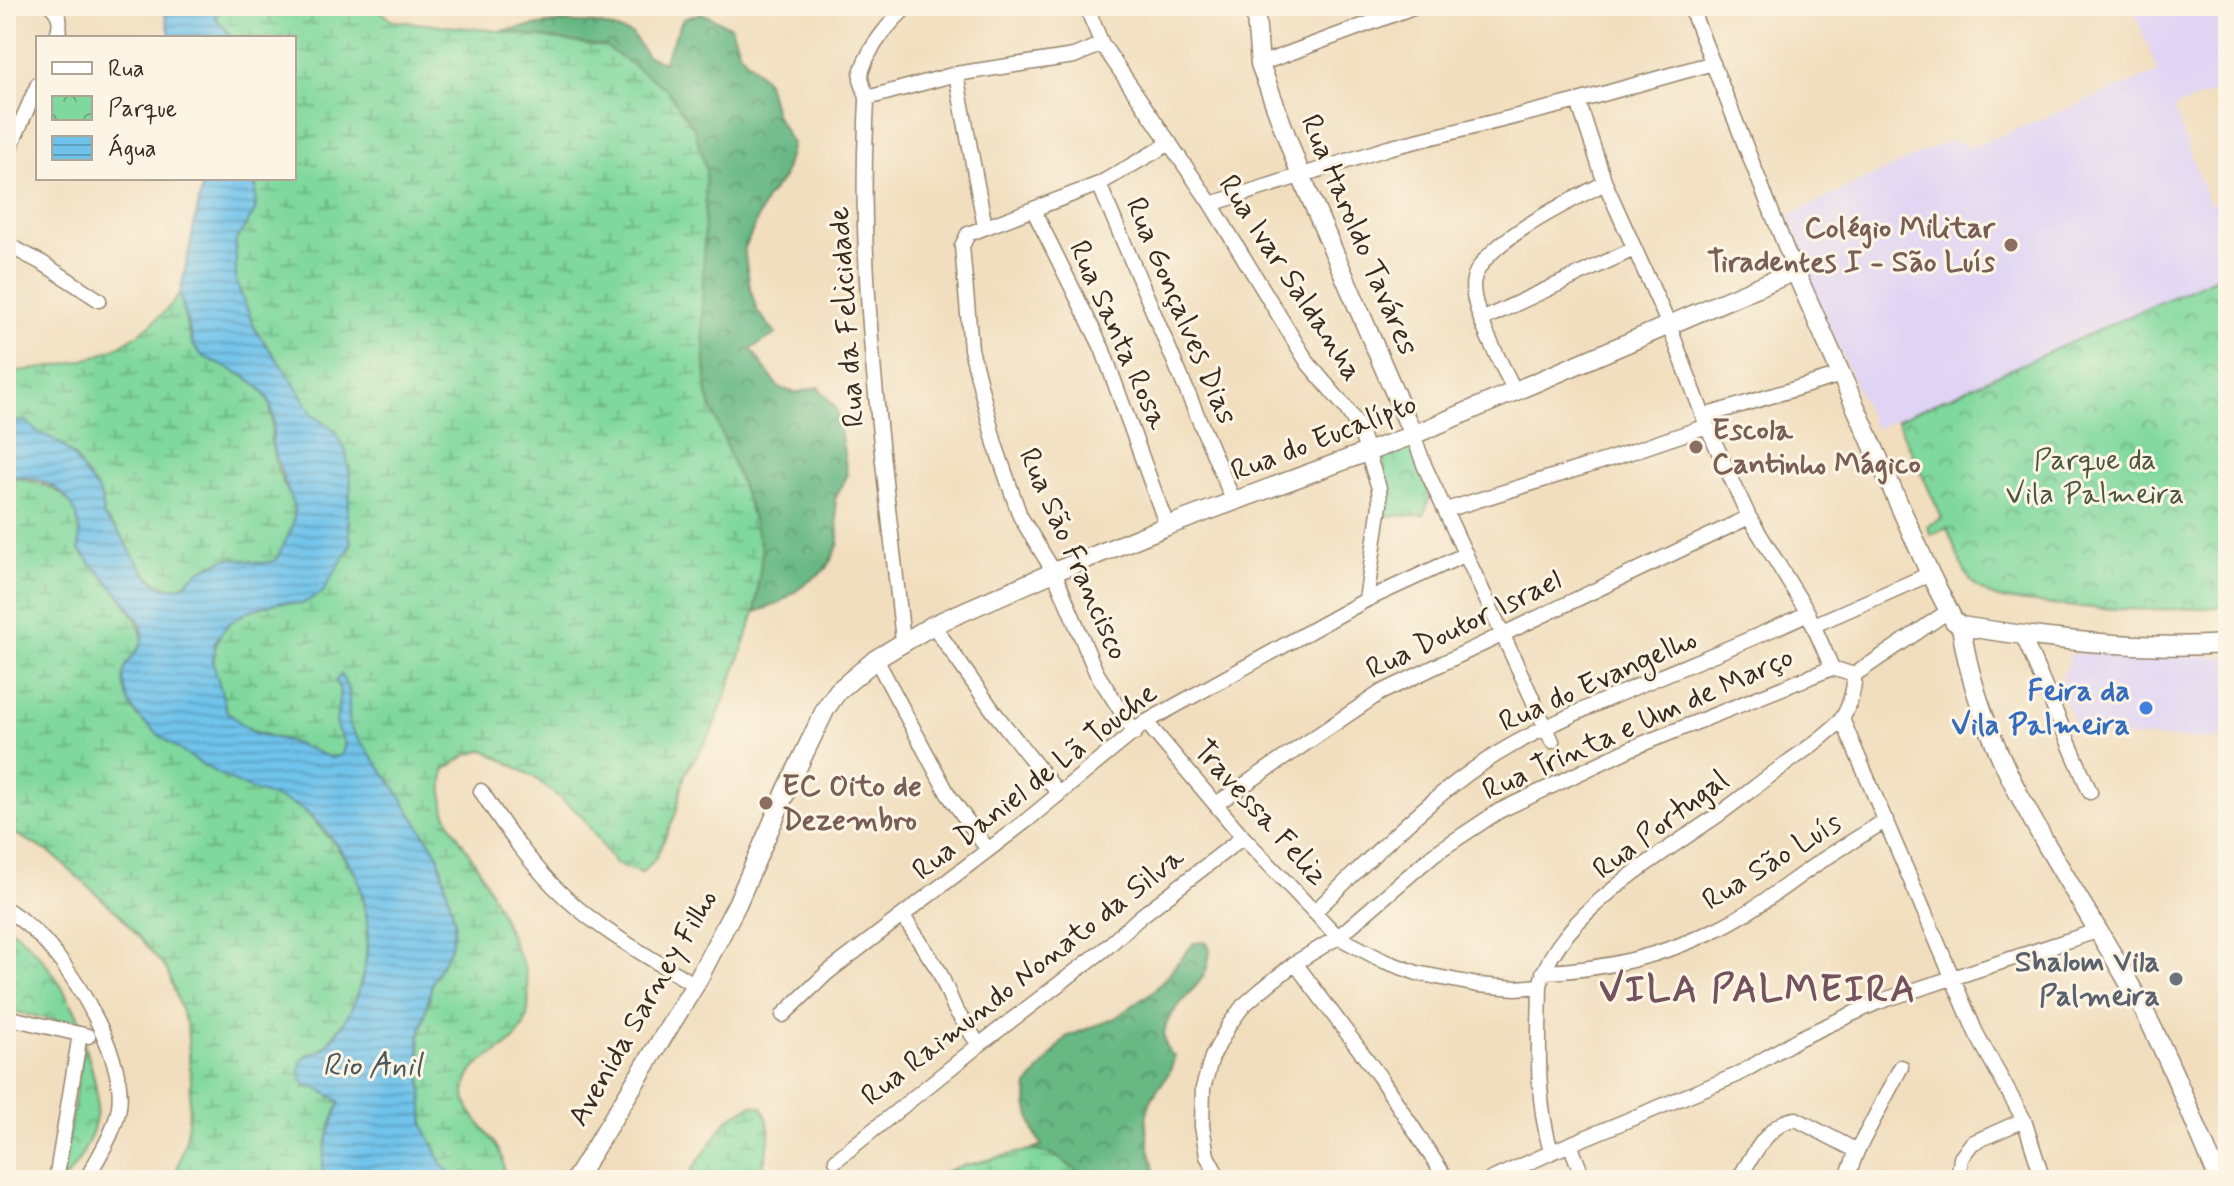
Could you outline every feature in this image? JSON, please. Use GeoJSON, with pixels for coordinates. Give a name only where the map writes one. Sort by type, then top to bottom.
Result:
{"type":"FeatureCollection","features":[{"type":"Feature","properties":{"kind":"street"},"geometry":{"type":"LineString","coordinates":[[51,6],[57,11],[61,22],[57,34]]}},
{"type":"Feature","properties":{"kind":"street","name":"Rua da Felicidade"},"geometry":{"type":"LineString","coordinates":[[903,641],[867,278],[864,159],[867,98],[861,71],[873,48],[908,6]]}},
{"type":"Feature","properties":{"kind":"street","name":"Rua Ivar Saldanha"},"geometry":{"type":"LineString","coordinates":[[1086,6],[1102,44],[1211,204],[1308,363],[1346,408],[1360,430],[1379,488],[1380,505],[1366,600]]}},
{"type":"Feature","properties":{"kind":"street","name":"Rua Haroldo Taváres"},"geometry":{"type":"LineString","coordinates":[[1255,6],[1260,64],[1301,176],[1548,735]]}},
{"type":"Feature","properties":{"kind":"street"},"geometry":{"type":"LineString","coordinates":[[1260,64],[1416,6]]}},
{"type":"Feature","properties":{"kind":"street"},"geometry":{"type":"LineString","coordinates":[[1690,6],[1795,271],[1947,612],[1954,621],[1961,626],[2023,636],[2134,646],[2228,644]]}},
{"type":"Feature","properties":{"kind":"street"},"geometry":{"type":"LineString","coordinates":[[867,98],[956,74],[1074,56],[1102,44]]}},
{"type":"Feature","properties":{"kind":"street"},"geometry":{"type":"LineString","coordinates":[[1211,204],[1447,132],[1578,101],[1713,63]]}},
{"type":"Feature","properties":{"kind":"street"},"geometry":{"type":"LineString","coordinates":[[956,74],[985,227],[1099,184],[1170,143]]}},
{"type":"Feature","properties":{"kind":"street"},"geometry":{"type":"LineString","coordinates":[[6,157],[36,89]]}},
{"type":"Feature","properties":{"kind":"street"},"geometry":{"type":"LineString","coordinates":[[1578,101],[1605,183],[1668,323],[1705,421],[1749,517],[1811,619],[1832,668]]}},
{"type":"Feature","properties":{"kind":"street"},"geometry":{"type":"LineString","coordinates":[[23,122],[36,127]]}},
{"type":"Feature","properties":{"kind":"street"},"geometry":{"type":"LineString","coordinates":[[1516,393],[1481,320],[1474,294],[1474,279],[1484,260],[1501,245],[1545,215],[1605,183]]}},
{"type":"Feature","properties":{"kind":"street","name":"Rua Gonçalves Dias"},"geometry":{"type":"LineString","coordinates":[[1099,184],[1234,502]]}},
{"type":"Feature","properties":{"kind":"street","name":"Rua Santa Rosa"},"geometry":{"type":"LineString","coordinates":[[1034,211],[1102,348],[1167,526]]}},
{"type":"Feature","properties":{"kind":"street","name":"Rua São Francisco"},"geometry":{"type":"LineString","coordinates":[[985,227],[968,234],[962,246],[971,349],[995,444],[1020,516],[1054,572],[1096,672],[1140,727]]}},
{"type":"Feature","properties":{"kind":"street"},"geometry":{"type":"LineString","coordinates":[[6,244],[44,264],[99,300]]}},
{"type":"Feature","properties":{"kind":"street"},"geometry":{"type":"LineString","coordinates":[[1481,320],[1634,249]]}},
{"type":"Feature","properties":{"kind":"street","name":"Rua do Eucalípto"},"geometry":{"type":"LineString","coordinates":[[876,659],[933,625],[1054,572],[1167,526],[1413,435],[1795,271]]}},
{"type":"Feature","properties":{"kind":"street"},"geometry":{"type":"LineString","coordinates":[[1446,510],[1613,458],[1705,421],[1841,375]]}},
{"type":"Feature","properties":{"kind":"street","name":"Rua Doutor Israel"},"geometry":{"type":"LineString","coordinates":[[1216,804],[1380,693],[1749,517]]}},
{"type":"Feature","properties":{"kind":"street","name":"Rua Daniel de Lã Touche"},"geometry":{"type":"LineString","coordinates":[[783,1015],[827,973],[988,850],[1140,727],[1366,600],[1466,554]]}},
{"type":"Feature","properties":{"kind":"street","name":"Rua do Evangelho"},"geometry":{"type":"LineString","coordinates":[[1314,912],[1441,795],[1513,745],[1548,735],[1572,715],[1733,648],[1930,574]]}},
{"type":"Feature","properties":{"kind":"street"},"geometry":{"type":"LineString","coordinates":[[1947,612],[1854,675],[1853,689],[1842,719],[1976,1033],[2024,1120],[2043,1180]]}},
{"type":"Feature","properties":{"kind":"street"},"geometry":{"type":"LineString","coordinates":[[933,625],[994,712],[1059,794]]}},
{"type":"Feature","properties":{"kind":"street"},"geometry":{"type":"LineString","coordinates":[[1961,626],[1971,677],[2008,772],[2134,993],[2168,1060],[2219,1180]]}},
{"type":"Feature","properties":{"kind":"street"},"geometry":{"type":"LineString","coordinates":[[2023,636],[2090,792]]}},
{"type":"Feature","properties":{"kind":"street"},"geometry":{"type":"LineString","coordinates":[[876,659],[948,794],[970,829],[988,850]]}},
{"type":"Feature","properties":{"kind":"street","name":"Avenida Sarney Filho"},"geometry":{"type":"LineString","coordinates":[[575,1180],[695,985],[737,904],[826,708],[838,691],[876,659]]}},
{"type":"Feature","properties":{"kind":"street","name":"Rua Trinta e Um de Março"},"geometry":{"type":"LineString","coordinates":[[1220,1180],[1207,1156],[1202,1126],[1203,1088],[1212,1057],[1243,1006],[1295,963],[1338,937],[1434,854],[1499,811],[1632,748],[1832,668],[1854,675]]}},
{"type":"Feature","properties":{"kind":"street","name":"Rua Portugal"},"geometry":{"type":"LineString","coordinates":[[1541,979],[1571,929],[1618,886],[1800,754],[1842,719]]}},
{"type":"Feature","properties":{"kind":"street","name":"Travessa Feliz"},"geometry":{"type":"LineString","coordinates":[[1140,727],[1216,804],[1243,837],[1338,937]]}},
{"type":"Feature","properties":{"kind":"street"},"geometry":{"type":"LineString","coordinates":[[481,791],[517,846],[566,898],[615,935],[695,985]]}},
{"type":"Feature","properties":{"kind":"street","name":"Rua São Luís"},"geometry":{"type":"LineString","coordinates":[[1338,937],[1384,961],[1417,973],[1478,985],[1516,988],[1541,979],[1668,949],[1716,930],[1753,909],[1886,820]]}},
{"type":"Feature","properties":{"kind":"street","name":"Rua Raimundo Nonato da Silva"},"geometry":{"type":"LineString","coordinates":[[836,1160],[1243,837]]}},
{"type":"Feature","properties":{"kind":"street"},"geometry":{"type":"LineString","coordinates":[[6,909],[33,930],[64,965],[104,1040],[118,1082],[119,1107],[108,1139],[86,1180]]}},
{"type":"Feature","properties":{"kind":"street"},"geometry":{"type":"LineString","coordinates":[[903,916],[939,971],[955,1009],[979,1045]]}},
{"type":"Feature","properties":{"kind":"street"},"geometry":{"type":"LineString","coordinates":[[1490,1180],[1737,1075],[1798,1039],[1878,1002],[2097,931]]}},
{"type":"Feature","properties":{"kind":"street"},"geometry":{"type":"LineString","coordinates":[[1295,963],[1379,1076],[1447,1180]]}},
{"type":"Feature","properties":{"kind":"street"},"geometry":{"type":"LineString","coordinates":[[1541,979],[1541,1117],[1551,1152]]}},
{"type":"Feature","properties":{"kind":"street"},"geometry":{"type":"LineString","coordinates":[[6,1017],[104,1040]]}},
{"type":"Feature","properties":{"kind":"street"},"geometry":{"type":"LineString","coordinates":[[56,1180],[80,1034]]}},
{"type":"Feature","properties":{"kind":"street"},"geometry":{"type":"LineString","coordinates":[[1846,1180],[1857,1151],[1901,1067]]}},
{"type":"Feature","properties":{"kind":"street"},"geometry":{"type":"LineString","coordinates":[[1738,1180],[1757,1150],[1783,1122],[1796,1119],[1857,1151]]}},
{"type":"Feature","properties":{"kind":"street"},"geometry":{"type":"LineString","coordinates":[[1958,1180],[1961,1158],[1972,1143],[2024,1120]]}},
{"type":"Feature","properties":{"kind":"street"},"geometry":{"type":"LineString","coordinates":[[1570,1144],[1584,1180]]}},
{"type":"Feature","properties":{"kind":"shaded area","name":"Colégio Militar Tiradentes I - São Luís"},"geometry":{"type":"Polygon","coordinates":[[[2132,6],[2228,6],[2228,86],[2174,108],[2209,204],[2228,199],[2228,272],[1875,429],[1782,219],[1949,140],[1972,147],[2158,72],[2132,6]]]}},
{"type":"Feature","properties":{"kind":"shaded area","name":"Feira da Vila Palmeira"},"geometry":{"type":"Polygon","coordinates":[[[2072,653],[2228,657],[2228,738],[2223,730],[2220,739],[2080,736],[2059,687],[2072,653]]]}},
{"type":"Feature","properties":{"kind":"green space"},"geometry":{"type":"Polygon","coordinates":[[[225,6],[277,6],[283,9],[374,6],[393,21],[500,31],[606,47],[665,88],[694,128],[706,169],[702,316],[707,396],[748,503],[762,551],[755,612],[711,733],[685,774],[676,813],[656,858],[642,873],[615,864],[581,815],[534,777],[485,750],[467,755],[444,770],[445,811],[487,884],[526,976],[529,1005],[524,1025],[515,1039],[477,1066],[468,1077],[465,1094],[472,1114],[501,1155],[504,1167],[502,1180],[457,1180],[443,1166],[424,1126],[419,1038],[433,980],[451,947],[455,922],[438,855],[393,785],[349,726],[340,691],[336,726],[345,744],[342,755],[329,756],[258,733],[238,722],[228,712],[216,681],[214,661],[217,643],[224,629],[249,610],[265,605],[302,603],[351,545],[347,514],[351,484],[346,452],[335,431],[314,416],[256,331],[236,282],[236,240],[255,211],[256,180],[296,180],[296,36],[230,36],[215,17],[225,6]]]}},
{"type":"Feature","properties":{"kind":"green space"},"geometry":{"type":"Polygon","coordinates":[[[702,13],[731,27],[740,53],[767,82],[775,114],[792,144],[783,178],[766,199],[744,250],[757,311],[776,334],[751,349],[779,388],[796,393],[818,387],[836,409],[847,476],[835,499],[839,543],[827,568],[778,604],[755,612],[762,551],[748,503],[707,396],[702,316],[606,47],[500,31],[561,22],[598,24],[632,34],[647,56],[663,62],[683,19],[702,13]]]}},
{"type":"Feature","properties":{"kind":"green space","name":"Parque da Vila Palmeira"},"geometry":{"type":"Polygon","coordinates":[[[2228,272],[2228,606],[2159,610],[2066,606],[2001,598],[1978,588],[1963,568],[1947,528],[1931,535],[1927,526],[1942,518],[1897,420],[2228,272]]]}},
{"type":"Feature","properties":{"kind":"green space"},"geometry":{"type":"Polygon","coordinates":[[[180,294],[190,337],[197,350],[254,383],[267,398],[275,462],[294,510],[288,539],[276,560],[262,563],[240,559],[224,561],[198,572],[184,585],[174,588],[155,582],[140,566],[122,537],[103,516],[98,491],[67,449],[43,435],[6,426],[6,372],[58,366],[103,354],[143,331],[180,294]]]}},
{"type":"Feature","properties":{"kind":"green space"},"geometry":{"type":"Polygon","coordinates":[[[1412,444],[1431,492],[1424,515],[1384,516],[1384,455],[1412,444]]]}},
{"type":"Feature","properties":{"kind":"green space"},"geometry":{"type":"Polygon","coordinates":[[[6,478],[43,484],[65,497],[73,506],[80,532],[79,550],[119,595],[137,622],[142,644],[127,664],[137,716],[183,752],[304,810],[334,843],[358,878],[367,920],[366,961],[354,1007],[323,1050],[306,1055],[301,1066],[306,1086],[318,1088],[340,1102],[327,1140],[322,1180],[174,1180],[187,1135],[191,1081],[187,1026],[167,970],[120,915],[51,853],[6,829],[6,478]]]}},
{"type":"Feature","properties":{"kind":"green space"},"geometry":{"type":"Polygon","coordinates":[[[6,925],[41,958],[60,984],[83,1026],[6,1010],[6,925]]]}},
{"type":"Feature","properties":{"kind":"green space"},"geometry":{"type":"Polygon","coordinates":[[[1206,942],[1210,950],[1205,972],[1166,1024],[1164,1035],[1166,1046],[1174,1057],[1173,1064],[1147,1113],[1146,1132],[1156,1180],[1091,1180],[1052,1154],[1030,1150],[1042,1145],[1034,1132],[1027,1104],[1028,1085],[1066,1037],[1115,1018],[1155,990],[1194,943],[1206,942]]]}},
{"type":"Feature","properties":{"kind":"green space"},"geometry":{"type":"Polygon","coordinates":[[[84,1044],[95,1083],[96,1115],[87,1146],[65,1180],[61,1180],[84,1044]]]}},
{"type":"Feature","properties":{"kind":"green space"},"geometry":{"type":"Polygon","coordinates":[[[752,1105],[762,1107],[769,1126],[760,1180],[685,1180],[727,1120],[752,1105]]]}},
{"type":"Feature","properties":{"kind":"green space"},"geometry":{"type":"Polygon","coordinates":[[[1030,1150],[1052,1154],[1091,1180],[924,1180],[958,1167],[1030,1150]]]}},
{"type":"Feature","properties":{"kind":"water"},"geometry":{"type":"Polygon","coordinates":[[[163,6],[225,6],[215,17],[230,36],[170,36],[163,6]]]}},
{"type":"Feature","properties":{"kind":"water","name":"Rio Anil"},"geometry":{"type":"Polygon","coordinates":[[[204,180],[256,180],[255,211],[236,240],[236,282],[256,331],[314,416],[335,431],[346,452],[351,484],[347,514],[351,545],[323,592],[302,604],[281,602],[251,610],[228,624],[215,642],[213,662],[227,712],[254,733],[288,741],[332,758],[342,755],[345,744],[336,726],[340,691],[336,681],[341,674],[349,692],[349,726],[393,785],[438,855],[455,922],[451,947],[433,980],[419,1038],[424,1126],[443,1166],[457,1180],[322,1180],[327,1140],[340,1102],[318,1088],[306,1086],[300,1075],[300,1066],[305,1057],[322,1050],[336,1034],[360,987],[368,935],[357,877],[334,841],[304,810],[239,784],[209,768],[178,749],[136,713],[125,692],[124,676],[128,663],[142,642],[143,631],[137,617],[79,550],[77,518],[63,494],[39,480],[6,477],[6,426],[10,422],[27,421],[72,455],[98,491],[103,516],[155,582],[164,587],[184,585],[198,572],[227,559],[263,563],[276,560],[292,528],[295,511],[272,445],[274,419],[269,400],[259,387],[243,375],[202,356],[193,344],[180,294],[204,180]]]}},
{"type":"Feature","properties":{"kind":"place","name":"Colégio Militar Tiradentes I - São Luís"},"geometry":{"type":"Point","coordinates":[2011,245]}},
{"type":"Feature","properties":{"kind":"place","name":"Escola Cantinho Mágico"},"geometry":{"type":"Point","coordinates":[1696,447]}},
{"type":"Feature","properties":{"kind":"place","name":"Feira da Vila Palmeira"},"geometry":{"type":"Point","coordinates":[2146,708]}},
{"type":"Feature","properties":{"kind":"place","name":"EC Oito de Dezembro"},"geometry":{"type":"Point","coordinates":[766,803]}},
{"type":"Feature","properties":{"kind":"place","name":"Shalom Vila Palmeira"},"geometry":{"type":"Point","coordinates":[2176,979]}},
{"type":"Feature","properties":{"kind":"district","name":"VILA PALMEIRA"},"geometry":{"type":"Point","coordinates":[1758,990]}}]}
